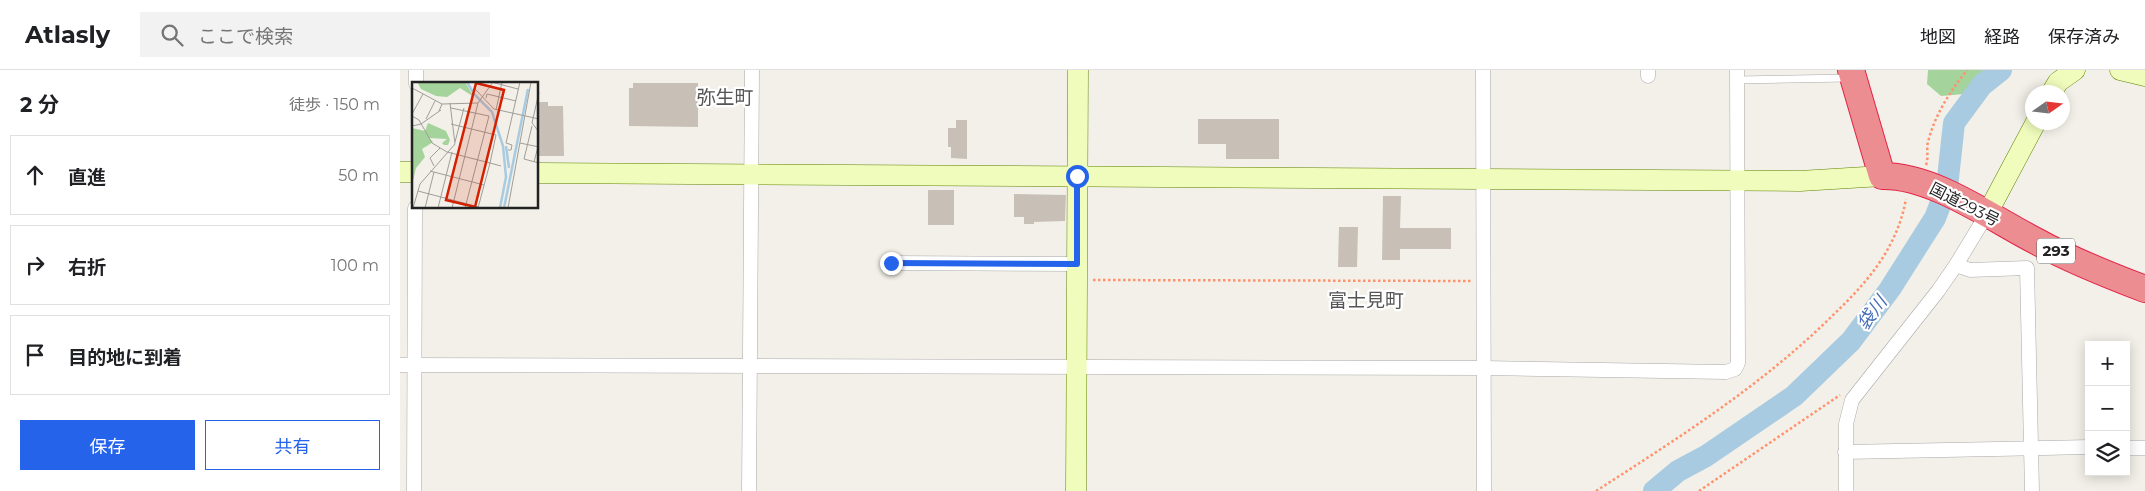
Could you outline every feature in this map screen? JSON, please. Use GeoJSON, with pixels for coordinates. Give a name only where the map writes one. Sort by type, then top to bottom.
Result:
{"type":"FeatureCollection","features":[{"type":"Feature","properties":{"kind":"highway"},"geometry":{"type":"LineString","coordinates":[[1852,74],[1882,176]]}},
{"type":"Feature","properties":{"kind":"highway","name":"国道293号"},"geometry":{"type":"LineString","coordinates":[[1882,176],[1907,177],[1918,181],[1979,210],[2038,242],[2145,289]]}},
{"type":"Feature","properties":{"kind":"street"},"geometry":{"type":"LineString","coordinates":[[749,491],[752,70]]}},
{"type":"Feature","properties":{"kind":"street"},"geometry":{"type":"LineString","coordinates":[[1076,491],[1078,70]]}},
{"type":"Feature","properties":{"kind":"street"},"geometry":{"type":"LineString","coordinates":[[1483,70],[1484,491]]}},
{"type":"Feature","properties":{"kind":"street"},"geometry":{"type":"LineString","coordinates":[[2056,85],[2075,70]]}},
{"type":"Feature","properties":{"kind":"street"},"geometry":{"type":"LineString","coordinates":[[2120,70],[2145,76]]}},
{"type":"Feature","properties":{"kind":"street"},"geometry":{"type":"LineString","coordinates":[[407,365],[1484,368],[1726,372],[1735,369],[1738,363],[1737,75]]}},
{"type":"Feature","properties":{"kind":"street"},"geometry":{"type":"LineString","coordinates":[[1846,491],[1845,452],[1848,412],[1855,396],[1956,265],[1979,210],[2031,130]]}},
{"type":"Feature","properties":{"kind":"street"},"geometry":{"type":"LineString","coordinates":[[539,173],[1737,180],[1816,180],[1882,176]]}},
{"type":"Feature","properties":{"kind":"street"},"geometry":{"type":"LineString","coordinates":[[414,491],[407,365],[415,209]]}},
{"type":"Feature","properties":{"kind":"street"},"geometry":{"type":"LineString","coordinates":[[891,263],[1077,272]]}},
{"type":"Feature","properties":{"kind":"street"},"geometry":{"type":"LineString","coordinates":[[1956,265],[1970,270],[2027,268],[2032,491]]}},
{"type":"Feature","properties":{"kind":"street"},"geometry":{"type":"LineString","coordinates":[[1845,452],[2085,447]]}},
{"type":"Feature","properties":{"kind":"street"},"geometry":{"type":"LineString","coordinates":[[2130,448],[2145,448]]}},
{"type":"Feature","properties":{"kind":"lane"},"geometry":{"type":"LineString","coordinates":[[1737,75],[1841,79],[1852,74]]}},
{"type":"Feature","properties":{"kind":"path"},"geometry":{"type":"LineString","coordinates":[[1596,491],[1712,414],[1782,362],[1810,338],[1864,282],[1891,244],[1928,161],[1926,147],[1932,128],[1952,89],[1967,70]]}},
{"type":"Feature","properties":{"kind":"path"},"geometry":{"type":"LineString","coordinates":[[1077,272],[1484,281]]}},
{"type":"Feature","properties":{"kind":"path"},"geometry":{"type":"LineString","coordinates":[[1699,491],[1833,401],[1846,390]]}},
{"type":"Feature","properties":{"kind":"green space"},"geometry":{"type":"Polygon","coordinates":[[[1928,70],[1986,70],[1964,94],[1941,96],[1927,84],[1928,70]]]}},
{"type":"Feature","properties":{"kind":"building"},"geometry":{"type":"Polygon","coordinates":[[[633,83],[698,83],[698,127],[629,126],[629,88],[633,88],[633,83]]]}},
{"type":"Feature","properties":{"kind":"building"},"geometry":{"type":"Polygon","coordinates":[[[539,102],[548,102],[548,106],[563,106],[564,156],[539,156],[539,102]]]}},
{"type":"Feature","properties":{"kind":"building"},"geometry":{"type":"Polygon","coordinates":[[[1198,119],[1279,119],[1279,159],[1226,159],[1226,144],[1198,144],[1198,119]]]}},
{"type":"Feature","properties":{"kind":"building"},"geometry":{"type":"Polygon","coordinates":[[[956,120],[967,120],[967,159],[951,158],[951,147],[948,147],[948,128],[956,128],[956,120]]]}},
{"type":"Feature","properties":{"kind":"building"},"geometry":{"type":"Polygon","coordinates":[[[928,190],[954,190],[954,225],[928,225],[928,190]]]}},
{"type":"Feature","properties":{"kind":"building"},"geometry":{"type":"Polygon","coordinates":[[[1014,194],[1066,195],[1065,221],[1024,224],[1024,217],[1014,217],[1014,194]]]}},
{"type":"Feature","properties":{"kind":"building"},"geometry":{"type":"Polygon","coordinates":[[[1383,196],[1401,196],[1400,228],[1451,228],[1451,249],[1400,249],[1400,260],[1382,260],[1383,196]]]}},
{"type":"Feature","properties":{"kind":"building"},"geometry":{"type":"Polygon","coordinates":[[[1339,227],[1358,227],[1357,267],[1338,267],[1339,227]]]}},
{"type":"Feature","properties":{"kind":"waterway","name":"袋川"},"geometry":{"type":"LineString","coordinates":[[1654,491],[1678,471],[1706,456],[1794,396],[1851,341],[1890,289],[1935,218],[1947,187],[1954,123],[1982,85],[2001,70]]}},
{"type":"Feature","properties":{"kind":"district","name":"弥生町"},"geometry":{"type":"Point","coordinates":[725,97]}},
{"type":"Feature","properties":{"kind":"district","name":"富士見町"},"geometry":{"type":"Point","coordinates":[1366,300]}},
{"type":"Feature","properties":{"kind":"route"},"geometry":{"type":"LineString","coordinates":[[891,263],[1077,264],[1077,176]]}}]}
